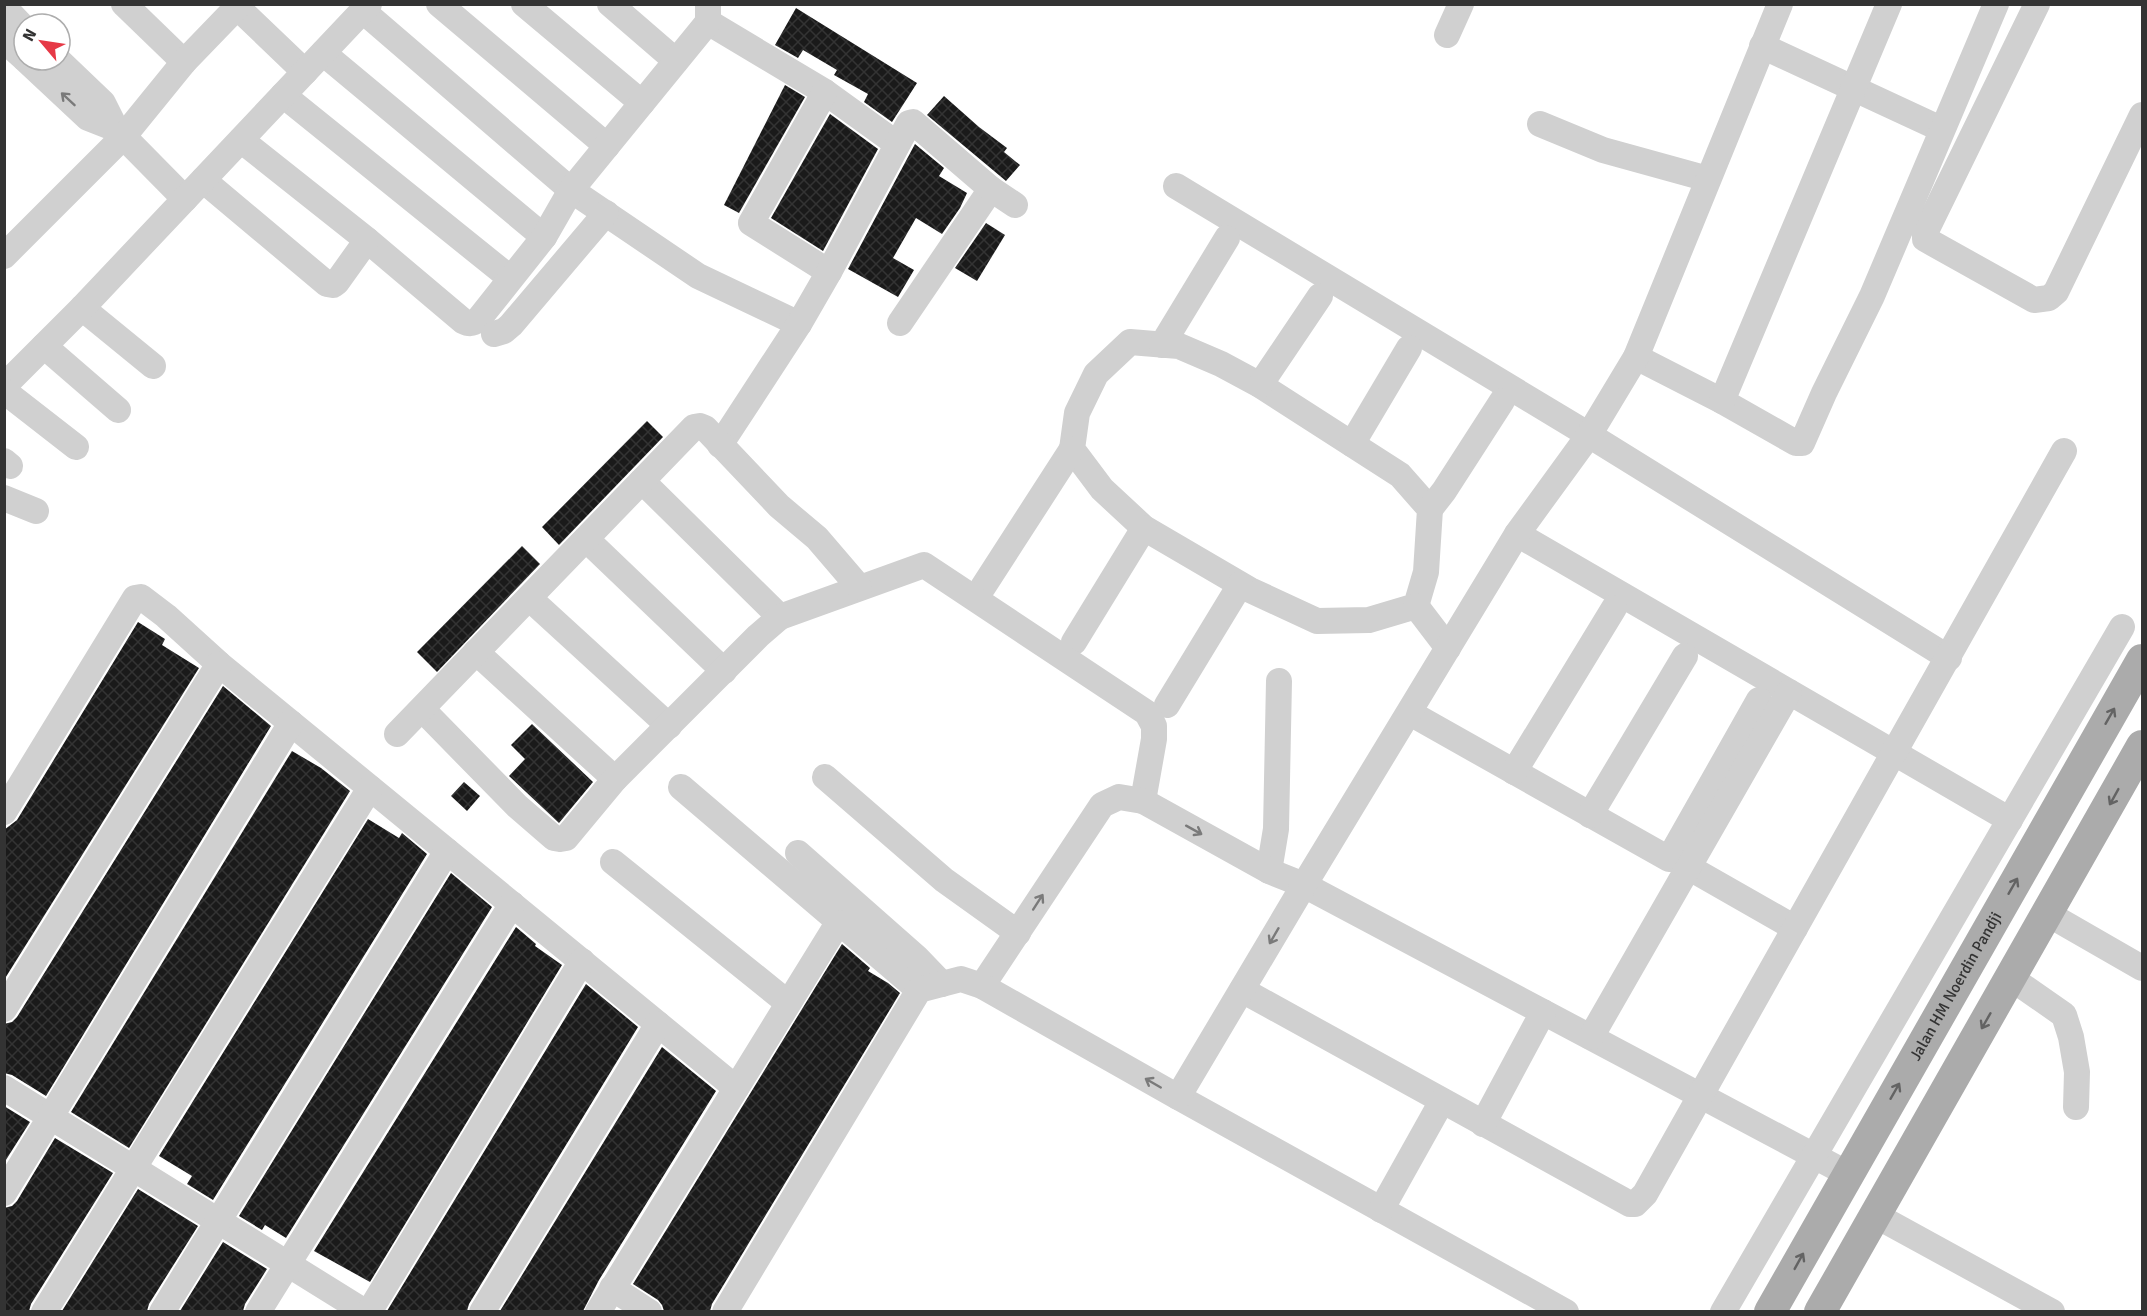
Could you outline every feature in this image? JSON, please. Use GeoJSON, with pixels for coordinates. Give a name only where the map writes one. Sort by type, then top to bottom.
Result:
{"type":"FeatureCollection","features":[{"type":"Feature","properties":{"kind":"main road","name":"Jalan HM Noerdin Pandji"},"geometry":{"type":"LineString","coordinates":[[1770,1311],[2142,661]]}},
{"type":"Feature","properties":{"kind":"main road"},"geometry":{"type":"LineString","coordinates":[[1820,1311],[2142,746]]}},
{"type":"Feature","properties":{"kind":"street"},"geometry":{"type":"LineString","coordinates":[[5,8],[8,4]]}},
{"type":"Feature","properties":{"kind":"street"},"geometry":{"type":"LineString","coordinates":[[124,4],[184,62]]}},
{"type":"Feature","properties":{"kind":"street"},"geometry":{"type":"LineString","coordinates":[[439,4],[607,146]]}},
{"type":"Feature","properties":{"kind":"street"},"geometry":{"type":"LineString","coordinates":[[524,4],[642,103]]}},
{"type":"Feature","properties":{"kind":"street"},"geometry":{"type":"LineString","coordinates":[[610,4],[676,60]]}},
{"type":"Feature","properties":{"kind":"street"},"geometry":{"type":"LineString","coordinates":[[1447,35],[1461,4]]}},
{"type":"Feature","properties":{"kind":"street"},"geometry":{"type":"LineString","coordinates":[[1178,1097],[1517,534],[1589,435],[1636,357],[1780,4]]}},
{"type":"Feature","properties":{"kind":"street"},"geometry":{"type":"LineString","coordinates":[[1722,401],[1889,4]]}},
{"type":"Feature","properties":{"kind":"street"},"geometry":{"type":"LineString","coordinates":[[1636,357],[1801,444],[1872,296],[1996,4]]}},
{"type":"Feature","properties":{"kind":"street"},"geometry":{"type":"LineString","coordinates":[[2037,4],[1925,233],[1925,239],[2034,300],[2049,298],[2056,292],[2071,263],[2142,115]]}},
{"type":"Feature","properties":{"kind":"street"},"geometry":{"type":"LineString","coordinates":[[4,256],[237,6],[305,72]]}},
{"type":"Feature","properties":{"kind":"street"},"geometry":{"type":"LineString","coordinates":[[4,386],[82,308],[366,8],[571,190],[698,276],[799,324]]}},
{"type":"Feature","properties":{"kind":"street"},"geometry":{"type":"LineString","coordinates":[[241,140],[469,324],[478,320],[544,237],[571,190],[676,60],[708,13],[897,144]]}},
{"type":"Feature","properties":{"kind":"street"},"geometry":{"type":"LineString","coordinates":[[1762,46],[1941,129]]}},
{"type":"Feature","properties":{"kind":"street"},"geometry":{"type":"LineString","coordinates":[[323,53],[544,237]]}},
{"type":"Feature","properties":{"kind":"street"},"geometry":{"type":"LineString","coordinates":[[39,72],[88,118],[120,133]]}},
{"type":"Feature","properties":{"kind":"street"},"geometry":{"type":"LineString","coordinates":[[71,72],[103,103],[120,133],[185,199]]}},
{"type":"Feature","properties":{"kind":"street"},"geometry":{"type":"LineString","coordinates":[[825,92],[751,223],[829,272]]}},
{"type":"Feature","properties":{"kind":"street"},"geometry":{"type":"LineString","coordinates":[[283,95],[510,278]]}},
{"type":"Feature","properties":{"kind":"street"},"geometry":{"type":"LineString","coordinates":[[720,445],[799,324],[909,123],[913,122],[991,189],[1015,205]]}},
{"type":"Feature","properties":{"kind":"street"},"geometry":{"type":"LineString","coordinates":[[1540,124],[1602,150],[1708,179]]}},
{"type":"Feature","properties":{"kind":"street"},"geometry":{"type":"LineString","coordinates":[[203,180],[327,284],[333,285],[337,282],[367,240]]}},
{"type":"Feature","properties":{"kind":"street"},"geometry":{"type":"LineString","coordinates":[[1176,186],[1589,435],[1949,658]]}},
{"type":"Feature","properties":{"kind":"street"},"geometry":{"type":"LineString","coordinates":[[900,324],[991,189]]}},
{"type":"Feature","properties":{"kind":"street"},"geometry":{"type":"LineString","coordinates":[[494,334],[504,331],[511,325],[606,213]]}},
{"type":"Feature","properties":{"kind":"street"},"geometry":{"type":"LineString","coordinates":[[1162,345],[1227,238]]}},
{"type":"Feature","properties":{"kind":"street"},"geometry":{"type":"LineString","coordinates":[[1260,386],[1320,296]]}},
{"type":"Feature","properties":{"kind":"street"},"geometry":{"type":"LineString","coordinates":[[82,308],[153,366]]}},
{"type":"Feature","properties":{"kind":"street"},"geometry":{"type":"LineString","coordinates":[[983,587],[1072,449],[1077,413],[1096,374],[1130,342],[1179,346],[1221,364],[1260,386],[1400,475],[1430,509]]}},
{"type":"Feature","properties":{"kind":"street"},"geometry":{"type":"LineString","coordinates":[[44,345],[118,410]]}},
{"type":"Feature","properties":{"kind":"street"},"geometry":{"type":"LineString","coordinates":[[1352,444],[1409,348]]}},
{"type":"Feature","properties":{"kind":"street"},"geometry":{"type":"LineString","coordinates":[[4,391],[76,447]]}},
{"type":"Feature","properties":{"kind":"street"},"geometry":{"type":"LineString","coordinates":[[1416,606],[1426,572],[1430,509],[1502,401]]}},
{"type":"Feature","properties":{"kind":"street"},"geometry":{"type":"LineString","coordinates":[[398,734],[694,427],[705,428],[779,506],[817,538],[859,587]]}},
{"type":"Feature","properties":{"kind":"street"},"geometry":{"type":"LineString","coordinates":[[1072,449],[1102,489],[1144,528],[1240,585],[1317,621],[1369,620],[1416,606]]}},
{"type":"Feature","properties":{"kind":"street"},"geometry":{"type":"LineString","coordinates":[[1242,990],[1483,1124],[1630,1204],[1635,1204],[1645,1194],[2064,452]]}},
{"type":"Feature","properties":{"kind":"street"},"geometry":{"type":"LineString","coordinates":[[642,481],[780,616]]}},
{"type":"Feature","properties":{"kind":"street"},"geometry":{"type":"LineString","coordinates":[[4,498],[36,511]]}},
{"type":"Feature","properties":{"kind":"street"},"geometry":{"type":"LineString","coordinates":[[1074,642],[1144,528]]}},
{"type":"Feature","properties":{"kind":"street"},"geometry":{"type":"LineString","coordinates":[[1517,534],[2010,820]]}},
{"type":"Feature","properties":{"kind":"street"},"geometry":{"type":"LineString","coordinates":[[586,539],[724,670]]}},
{"type":"Feature","properties":{"kind":"street"},"geometry":{"type":"LineString","coordinates":[[422,709],[517,806],[554,838],[566,838],[615,779],[780,616],[924,565],[1147,713],[1154,726],[1154,739],[1143,801]]}},
{"type":"Feature","properties":{"kind":"street"},"geometry":{"type":"LineString","coordinates":[[1167,705],[1240,585]]}},
{"type":"Feature","properties":{"kind":"street"},"geometry":{"type":"LineString","coordinates":[[7,802],[135,598],[141,597],[166,616],[219,664],[736,1088]]}},
{"type":"Feature","properties":{"kind":"street"},"geometry":{"type":"LineString","coordinates":[[529,598],[669,726]]}},
{"type":"Feature","properties":{"kind":"street"},"geometry":{"type":"LineString","coordinates":[[1416,606],[1448,648]]}},
{"type":"Feature","properties":{"kind":"street"},"geometry":{"type":"LineString","coordinates":[[1514,772],[1614,608]]}},
{"type":"Feature","properties":{"kind":"street"},"geometry":{"type":"LineString","coordinates":[[1723,1311],[2117,636],[2142,661]]}},
{"type":"Feature","properties":{"kind":"street"},"geometry":{"type":"LineString","coordinates":[[477,652],[615,779]]}},
{"type":"Feature","properties":{"kind":"street"},"geometry":{"type":"LineString","coordinates":[[1590,814],[1685,656]]}},
{"type":"Feature","properties":{"kind":"street"},"geometry":{"type":"LineString","coordinates":[[4,1009],[219,664]]}},
{"type":"Feature","properties":{"kind":"street"},"geometry":{"type":"LineString","coordinates":[[1269,871],[1276,829],[1279,681]]}},
{"type":"Feature","properties":{"kind":"street"},"geometry":{"type":"LineString","coordinates":[[1591,1037],[1789,692]]}},
{"type":"Feature","properties":{"kind":"street"},"geometry":{"type":"LineString","coordinates":[[1410,713],[1669,859],[1759,699]]}},
{"type":"Feature","properties":{"kind":"street"},"geometry":{"type":"LineString","coordinates":[[4,1193],[291,723]]}},
{"type":"Feature","properties":{"kind":"street"},"geometry":{"type":"LineString","coordinates":[[825,777],[944,880],[1018,933]]}},
{"type":"Feature","properties":{"kind":"street"},"geometry":{"type":"LineString","coordinates":[[681,787],[838,923],[930,987]]}},
{"type":"Feature","properties":{"kind":"street"},"geometry":{"type":"LineString","coordinates":[[44,1311],[370,788]]}},
{"type":"Feature","properties":{"kind":"street"},"geometry":{"type":"LineString","coordinates":[[982,986],[1102,805],[1119,797],[1143,801],[1269,871],[1304,885],[1848,1174]]}},
{"type":"Feature","properties":{"kind":"street"},"geometry":{"type":"LineString","coordinates":[[162,1311],[447,850]]}},
{"type":"Feature","properties":{"kind":"street"},"geometry":{"type":"LineString","coordinates":[[798,854],[917,958],[930,987]]}},
{"type":"Feature","properties":{"kind":"street"},"geometry":{"type":"LineString","coordinates":[[613,862],[788,1003]]}},
{"type":"Feature","properties":{"kind":"street"},"geometry":{"type":"LineString","coordinates":[[1688,867],[1795,928]]}},
{"type":"Feature","properties":{"kind":"street"},"geometry":{"type":"LineString","coordinates":[[258,1311],[512,904]]}},
{"type":"Feature","properties":{"kind":"street"},"geometry":{"type":"LineString","coordinates":[[2048,914],[2142,968]]}},
{"type":"Feature","properties":{"kind":"street"},"geometry":{"type":"LineString","coordinates":[[598,1311],[838,923]]}},
{"type":"Feature","properties":{"kind":"street"},"geometry":{"type":"LineString","coordinates":[[4,1088],[367,1311],[582,961]]}},
{"type":"Feature","properties":{"kind":"street"},"geometry":{"type":"LineString","coordinates":[[724,1311],[930,987],[962,978],[982,986],[1566,1311]]}},
{"type":"Feature","properties":{"kind":"street"},"geometry":{"type":"LineString","coordinates":[[2011,978],[2064,1015],[2071,1037],[2077,1072],[2076,1107]]}},
{"type":"Feature","properties":{"kind":"street"},"geometry":{"type":"LineString","coordinates":[[1483,1124],[1542,1012]]}},
{"type":"Feature","properties":{"kind":"street"},"geometry":{"type":"LineString","coordinates":[[482,1311],[658,1024]]}},
{"type":"Feature","properties":{"kind":"street"},"geometry":{"type":"LineString","coordinates":[[1381,1209],[1442,1101]]}},
{"type":"Feature","properties":{"kind":"street"},"geometry":{"type":"LineString","coordinates":[[1875,1215],[2052,1311]]}},
{"type":"Feature","properties":{"kind":"street"},"geometry":{"type":"LineString","coordinates":[[612,1288],[649,1311]]}},
{"type":"Feature","properties":{"kind":"building"},"geometry":{"type":"Polygon","coordinates":[[[796,8],[917,83],[892,122],[864,102],[868,94],[834,75],[837,70],[803,50],[798,58],[775,45],[796,8]]]}},
{"type":"Feature","properties":{"kind":"building"},"geometry":{"type":"Polygon","coordinates":[[[785,85],[805,97],[739,213],[724,205],[785,85]]]}},
{"type":"Feature","properties":{"kind":"building"},"geometry":{"type":"Polygon","coordinates":[[[944,96],[1007,148],[1004,152],[1020,165],[1006,181],[927,115],[944,96]]]}},
{"type":"Feature","properties":{"kind":"building"},"geometry":{"type":"Polygon","coordinates":[[[830,114],[878,149],[823,251],[771,218],[830,114]]]}},
{"type":"Feature","properties":{"kind":"building"},"geometry":{"type":"Polygon","coordinates":[[[915,144],[944,168],[939,176],[967,193],[960,208],[942,234],[916,218],[893,258],[914,270],[898,297],[848,269],[915,144]]]}},
{"type":"Feature","properties":{"kind":"building"},"geometry":{"type":"Polygon","coordinates":[[[986,223],[1005,235],[977,281],[955,268],[986,223]]]}},
{"type":"Feature","properties":{"kind":"building"},"geometry":{"type":"Polygon","coordinates":[[[647,421],[663,437],[559,545],[542,527],[647,421]]]}},
{"type":"Feature","properties":{"kind":"building"},"geometry":{"type":"Polygon","coordinates":[[[522,546],[540,564],[437,672],[417,652],[522,546]]]}},
{"type":"Feature","properties":{"kind":"building"},"geometry":{"type":"Polygon","coordinates":[[[138,622],[165,639],[162,645],[199,668],[4,980],[4,830],[17,820],[138,622]]]}},
{"type":"Feature","properties":{"kind":"building"},"geometry":{"type":"Polygon","coordinates":[[[223,686],[271,726],[46,1096],[12,1075],[4,1073],[4,1024],[12,1022],[17,1017],[223,686]]]}},
{"type":"Feature","properties":{"kind":"building"},"geometry":{"type":"Polygon","coordinates":[[[532,724],[593,782],[559,823],[509,776],[525,759],[511,745],[532,724]]]}},
{"type":"Feature","properties":{"kind":"building"},"geometry":{"type":"Polygon","coordinates":[[[292,751],[321,768],[350,791],[129,1148],[71,1112],[292,751]]]}},
{"type":"Feature","properties":{"kind":"building"},"geometry":{"type":"Polygon","coordinates":[[[464,782],[480,796],[467,811],[451,796],[464,782]]]}},
{"type":"Feature","properties":{"kind":"building"},"geometry":{"type":"Polygon","coordinates":[[[368,819],[399,838],[402,833],[427,854],[213,1200],[187,1184],[192,1176],[159,1156],[368,819]]]}},
{"type":"Feature","properties":{"kind":"building"},"geometry":{"type":"Polygon","coordinates":[[[451,873],[492,907],[286,1238],[265,1225],[262,1230],[239,1216],[451,873]]]}},
{"type":"Feature","properties":{"kind":"building"},"geometry":{"type":"Polygon","coordinates":[[[516,927],[536,944],[535,946],[562,965],[370,1282],[314,1251],[516,927]]]}},
{"type":"Feature","properties":{"kind":"building"},"geometry":{"type":"Polygon","coordinates":[[[842,944],[870,968],[868,971],[900,993],[712,1304],[710,1311],[664,1311],[658,1300],[633,1284],[842,944]]]}},
{"type":"Feature","properties":{"kind":"building"},"geometry":{"type":"Polygon","coordinates":[[[586,984],[638,1027],[469,1304],[467,1311],[387,1311],[586,984]]]}},
{"type":"Feature","properties":{"kind":"building"},"geometry":{"type":"Polygon","coordinates":[[[662,1047],[716,1091],[599,1280],[583,1311],[500,1311],[662,1047]]]}},
{"type":"Feature","properties":{"kind":"building"},"geometry":{"type":"Polygon","coordinates":[[[4,1106],[30,1122],[4,1163],[4,1106]]]}},
{"type":"Feature","properties":{"kind":"building"},"geometry":{"type":"Polygon","coordinates":[[[55,1138],[113,1173],[31,1304],[29,1311],[4,1311],[4,1208],[12,1206],[17,1201],[55,1138]]]}},
{"type":"Feature","properties":{"kind":"building"},"geometry":{"type":"Polygon","coordinates":[[[138,1189],[198,1226],[149,1304],[147,1311],[62,1311],[138,1189]]]}},
{"type":"Feature","properties":{"kind":"building"},"geometry":{"type":"Polygon","coordinates":[[[223,1242],[267,1269],[243,1311],[180,1311],[223,1242]]]}}]}
